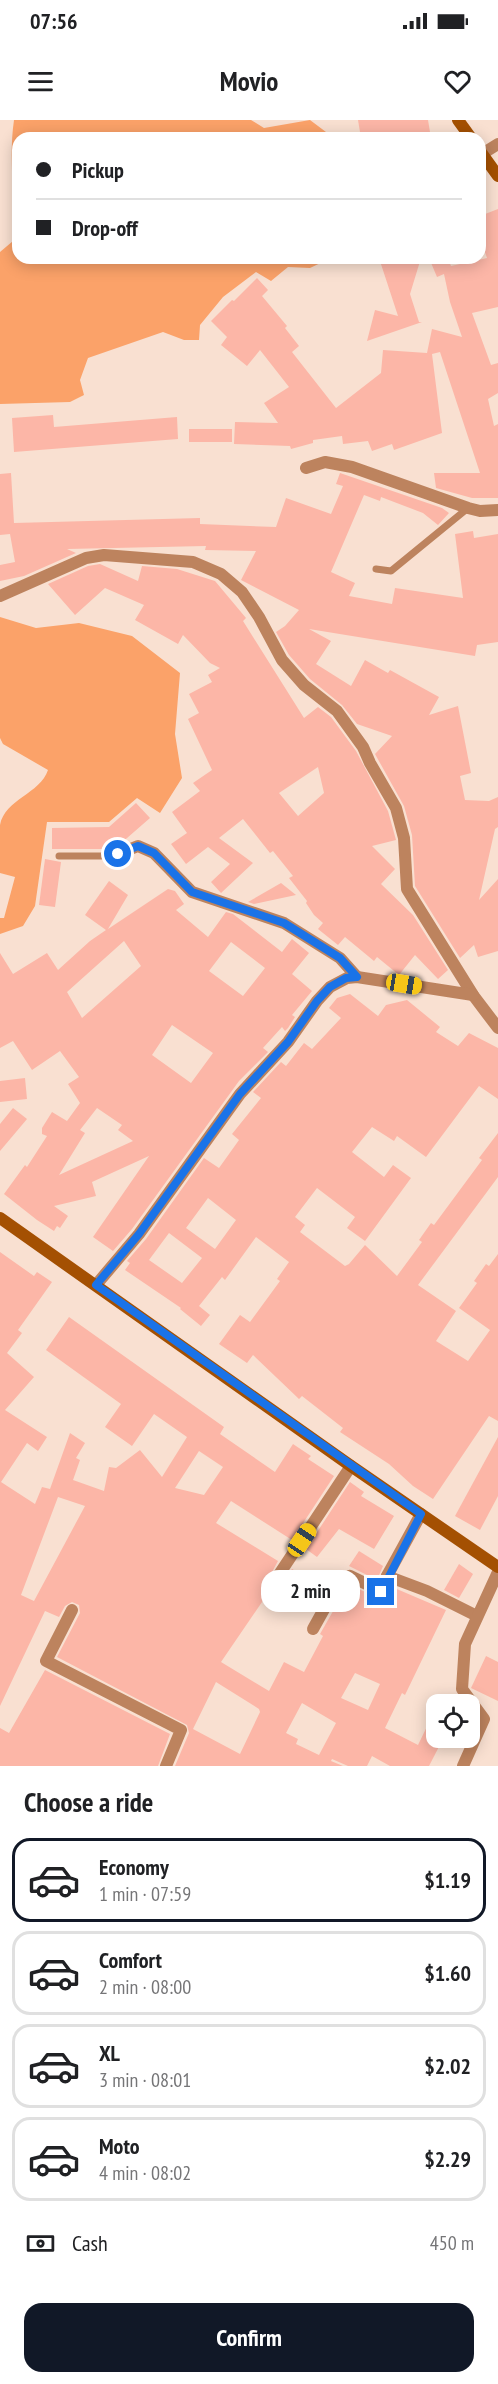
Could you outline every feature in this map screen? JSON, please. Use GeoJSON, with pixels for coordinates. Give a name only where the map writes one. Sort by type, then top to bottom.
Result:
{"type":"FeatureCollection","features":[{"type":"Feature","properties":{"kind":"street"},"geometry":{"type":"LineString","coordinates":[[486,160],[498,176]]}},
{"type":"Feature","properties":{"kind":"street"},"geometry":{"type":"LineString","coordinates":[[306,468],[325,462],[352,466],[468,508],[480,511],[498,510]]}},
{"type":"Feature","properties":{"kind":"street"},"geometry":{"type":"LineString","coordinates":[[0,596],[86,558],[104,555],[193,562],[221,574],[242,592],[259,617],[282,660],[304,685],[337,711],[363,747],[396,808],[404,838],[407,889],[473,995],[498,1028]]}},
{"type":"Feature","properties":{"kind":"street"},"geometry":{"type":"LineString","coordinates":[[118,854],[138,846],[154,853],[192,892],[284,923],[340,958],[357,977]]}},
{"type":"Feature","properties":{"kind":"street"},"geometry":{"type":"LineString","coordinates":[[96,1285],[139,1234],[240,1094],[288,1042],[317,1001],[330,987],[346,978],[357,977],[473,995]]}},
{"type":"Feature","properties":{"kind":"street"},"geometry":{"type":"LineString","coordinates":[[0,1218],[498,1569],[465,1644],[462,1689],[484,1719],[464,1766]]}},
{"type":"Feature","properties":{"kind":"street"},"geometry":{"type":"LineString","coordinates":[[279,1573],[351,1466]]}},
{"type":"Feature","properties":{"kind":"street"},"geometry":{"type":"LineString","coordinates":[[313,1629],[328,1602],[350,1576],[381,1592],[387,1576],[421,1514]]}},
{"type":"Feature","properties":{"kind":"street"},"geometry":{"type":"LineString","coordinates":[[387,1576],[427,1591],[477,1616]]}},
{"type":"Feature","properties":{"kind":"street"},"geometry":{"type":"LineString","coordinates":[[72,1610],[46,1661],[181,1730],[165,1766]]}},
{"type":"Feature","properties":{"kind":"lane"},"geometry":{"type":"LineString","coordinates":[[376,569],[392,571],[468,508]]}},
{"type":"Feature","properties":{"kind":"lane"},"geometry":{"type":"LineString","coordinates":[[59,856],[118,854]]}},
{"type":"Feature","properties":{"kind":"shaded area"},"geometry":{"type":"Polygon","coordinates":[[[14,120],[251,120],[264,128],[310,120],[326,132],[12,132],[14,120]]]}},
{"type":"Feature","properties":{"kind":"shaded area"},"geometry":{"type":"Polygon","coordinates":[[[12,242],[12,264],[318,264],[310,268],[288,267],[271,281],[256,272],[223,297],[200,325],[199,340],[184,340],[163,332],[88,358],[80,380],[84,395],[70,402],[0,404],[0,252],[12,242]]]}},
{"type":"Feature","properties":{"kind":"shaded area"},"geometry":{"type":"Polygon","coordinates":[[[0,617],[36,628],[79,623],[132,636],[180,673],[175,734],[182,778],[160,813],[137,798],[109,822],[47,822],[35,906],[23,926],[0,934],[0,918],[4,918],[15,877],[0,873],[0,825],[8,809],[38,785],[48,770],[3,744],[0,738],[0,617]]]}},
{"type":"Feature","properties":{"kind":"building"},"geometry":{"type":"Polygon","coordinates":[[[358,120],[428,120],[430,132],[360,132],[358,120]]]}},
{"type":"Feature","properties":{"kind":"building"},"geometry":{"type":"Polygon","coordinates":[[[498,209],[498,307],[472,313],[491,365],[498,363],[498,393],[488,399],[494,426],[498,424],[498,498],[472,498],[436,488],[434,473],[480,473],[440,352],[432,354],[442,433],[394,450],[392,444],[372,451],[368,441],[343,444],[342,436],[313,440],[313,443],[291,449],[290,446],[234,444],[235,422],[278,423],[264,403],[289,387],[260,350],[247,366],[221,345],[227,337],[211,321],[232,300],[234,301],[257,278],[268,290],[262,296],[287,326],[285,328],[299,346],[292,352],[336,408],[381,373],[383,350],[427,353],[432,329],[462,337],[450,302],[444,274],[437,277],[432,264],[450,264],[451,266],[486,264],[486,214],[498,209]]]}},
{"type":"Feature","properties":{"kind":"building"},"geometry":{"type":"Polygon","coordinates":[[[381,264],[419,264],[410,294],[419,322],[422,322],[367,341],[375,310],[398,316],[381,264]]]}},
{"type":"Feature","properties":{"kind":"building"},"geometry":{"type":"Polygon","coordinates":[[[53,415],[54,427],[177,417],[178,439],[14,452],[12,418],[53,415]]]}},
{"type":"Feature","properties":{"kind":"building"},"geometry":{"type":"Polygon","coordinates":[[[189,429],[232,429],[232,442],[189,442],[189,429]]]}},
{"type":"Feature","properties":{"kind":"building"},"geometry":{"type":"Polygon","coordinates":[[[11,473],[14,523],[200,518],[200,524],[276,527],[286,498],[331,514],[343,486],[336,484],[340,473],[442,508],[449,513],[438,525],[423,513],[381,497],[380,501],[364,495],[331,572],[355,583],[349,596],[392,604],[395,588],[463,598],[455,534],[473,531],[474,538],[498,534],[498,642],[477,645],[475,656],[309,629],[331,641],[316,664],[351,686],[365,660],[388,673],[390,670],[439,697],[429,715],[458,706],[471,773],[460,776],[465,800],[489,801],[498,797],[498,827],[495,829],[479,900],[498,879],[498,951],[478,957],[474,945],[460,958],[415,886],[412,835],[404,806],[375,754],[392,736],[357,724],[342,705],[310,679],[289,655],[276,632],[285,626],[299,610],[241,580],[256,551],[205,550],[206,546],[67,549],[76,553],[24,576],[0,581],[0,565],[15,562],[10,534],[0,535],[0,474],[11,473]]]}},
{"type":"Feature","properties":{"kind":"building"},"geometry":{"type":"Polygon","coordinates":[[[100,564],[138,581],[142,566],[177,569],[215,581],[246,618],[243,621],[304,718],[318,707],[331,717],[356,751],[388,811],[396,840],[372,846],[395,869],[381,884],[413,915],[448,970],[438,979],[415,955],[399,975],[377,957],[374,961],[345,937],[338,945],[318,929],[323,923],[314,915],[307,901],[289,878],[293,876],[273,851],[270,853],[243,819],[219,838],[253,863],[221,893],[211,882],[230,864],[208,847],[186,864],[171,844],[187,833],[172,812],[200,791],[193,783],[212,770],[188,719],[199,713],[189,694],[212,682],[208,675],[220,668],[210,663],[183,635],[178,644],[135,620],[144,605],[105,588],[75,615],[48,584],[88,566],[100,564]],[[318,767],[279,793],[298,816],[324,793],[318,767]]]}},
{"type":"Feature","properties":{"kind":"building"},"geometry":{"type":"Polygon","coordinates":[[[136,803],[150,818],[112,849],[52,849],[52,828],[109,827],[136,803]]]}},
{"type":"Feature","properties":{"kind":"building"},"geometry":{"type":"Polygon","coordinates":[[[45,859],[61,862],[55,907],[39,905],[45,859]]]}},
{"type":"Feature","properties":{"kind":"building"},"geometry":{"type":"Polygon","coordinates":[[[109,881],[128,895],[108,929],[168,889],[175,891],[184,904],[176,910],[208,937],[226,912],[233,914],[282,952],[292,939],[309,953],[292,974],[312,991],[292,1015],[295,1017],[288,1028],[285,1031],[282,1027],[263,1048],[268,1052],[239,1081],[132,1229],[113,1251],[93,1237],[149,1156],[92,1182],[96,1196],[54,1206],[68,1216],[60,1228],[57,1226],[54,1231],[4,1194],[25,1165],[27,1167],[47,1136],[42,1134],[42,1128],[52,1112],[67,1121],[80,1103],[68,1084],[79,1077],[60,1051],[32,1070],[13,1041],[0,1048],[0,953],[13,974],[47,953],[58,970],[106,930],[85,915],[109,881]],[[124,941],[67,992],[82,1018],[141,966],[124,941]],[[231,942],[209,971],[243,996],[265,968],[231,942]],[[172,1025],[152,1055],[191,1083],[213,1053],[172,1025]],[[97,1108],[80,1130],[85,1133],[59,1175],[133,1141],[118,1130],[122,1125],[97,1108]]]}},
{"type":"Feature","properties":{"kind":"building"},"geometry":{"type":"Polygon","coordinates":[[[281,883],[296,895],[254,904],[248,902],[281,883]]]}},
{"type":"Feature","properties":{"kind":"building"},"geometry":{"type":"Polygon","coordinates":[[[350,994],[378,1016],[386,1005],[407,1000],[440,1027],[436,1032],[458,1046],[469,1033],[498,1048],[498,1099],[479,1086],[426,1157],[397,1136],[394,1141],[372,1127],[352,1152],[384,1177],[393,1165],[411,1178],[365,1241],[347,1228],[355,1217],[317,1188],[295,1217],[305,1225],[300,1232],[345,1266],[365,1245],[397,1276],[422,1242],[419,1240],[431,1223],[434,1225],[482,1160],[479,1158],[498,1133],[498,1177],[418,1285],[456,1311],[436,1341],[468,1361],[490,1330],[459,1308],[477,1283],[474,1281],[486,1264],[489,1266],[498,1254],[498,1421],[489,1416],[433,1499],[413,1486],[389,1464],[340,1432],[343,1428],[302,1396],[299,1399],[253,1355],[247,1363],[219,1344],[240,1315],[250,1322],[280,1281],[277,1279],[289,1262],[256,1237],[225,1280],[222,1277],[199,1306],[210,1315],[201,1326],[181,1308],[125,1270],[130,1263],[127,1261],[146,1239],[204,1158],[219,1168],[239,1140],[232,1134],[261,1098],[253,1092],[281,1062],[286,1066],[304,1043],[312,1049],[341,1018],[329,1008],[337,998],[350,994]],[[208,1198],[186,1228],[215,1249],[236,1220],[208,1198]],[[169,1233],[149,1260],[182,1283],[202,1258],[169,1233]]]}},
{"type":"Feature","properties":{"kind":"building"},"geometry":{"type":"Polygon","coordinates":[[[25,1078],[27,1099],[0,1102],[0,1081],[25,1078]]]}},
{"type":"Feature","properties":{"kind":"building"},"geometry":{"type":"Polygon","coordinates":[[[13,1108],[27,1119],[0,1151],[0,1124],[13,1108]]]}},
{"type":"Feature","properties":{"kind":"building"},"geometry":{"type":"Polygon","coordinates":[[[0,1252],[34,1276],[37,1272],[52,1282],[18,1330],[22,1333],[7,1353],[34,1377],[5,1410],[47,1437],[38,1451],[27,1443],[1,1482],[35,1504],[42,1487],[50,1489],[70,1433],[85,1443],[76,1458],[80,1460],[73,1480],[104,1491],[109,1467],[116,1468],[140,1450],[162,1477],[187,1437],[154,1414],[132,1446],[105,1427],[121,1404],[46,1350],[69,1317],[224,1427],[220,1434],[275,1472],[293,1444],[311,1456],[308,1459],[334,1476],[292,1540],[231,1501],[216,1523],[278,1561],[272,1572],[273,1577],[277,1580],[221,1662],[269,1691],[284,1662],[304,1672],[323,1636],[320,1634],[336,1606],[339,1602],[341,1603],[352,1586],[381,1599],[386,1597],[392,1587],[446,1610],[405,1695],[402,1693],[385,1728],[418,1745],[426,1729],[426,1748],[438,1748],[429,1766],[390,1766],[372,1756],[367,1766],[348,1766],[332,1759],[331,1761],[343,1766],[175,1766],[189,1733],[187,1725],[57,1657],[80,1613],[79,1605],[72,1602],[65,1606],[59,1617],[45,1611],[0,1706],[0,1252]],[[199,1451],[175,1488],[204,1495],[223,1467],[199,1451]],[[58,1497],[21,1595],[34,1601],[85,1506],[58,1497]],[[355,1673],[341,1698],[368,1710],[380,1684],[355,1673]],[[216,1682],[193,1729],[240,1754],[260,1712],[259,1709],[216,1682]],[[302,1703],[286,1733],[298,1739],[296,1744],[319,1755],[336,1723],[302,1703]]]}},
{"type":"Feature","properties":{"kind":"building"},"geometry":{"type":"Polygon","coordinates":[[[498,1437],[498,1496],[480,1530],[455,1516],[498,1437]]]}},
{"type":"Feature","properties":{"kind":"building"},"geometry":{"type":"Polygon","coordinates":[[[350,1482],[364,1492],[361,1496],[394,1516],[374,1549],[339,1529],[317,1557],[306,1549],[350,1482]]]}},
{"type":"Feature","properties":{"kind":"building"},"geometry":{"type":"Polygon","coordinates":[[[359,1551],[383,1566],[377,1580],[349,1566],[359,1551]]]}},
{"type":"Feature","properties":{"kind":"building"},"geometry":{"type":"Polygon","coordinates":[[[459,1564],[473,1574],[459,1598],[444,1590],[459,1564]]]}},
{"type":"Feature","properties":{"kind":"building"},"geometry":{"type":"Polygon","coordinates":[[[292,1569],[304,1576],[297,1587],[285,1579],[292,1569]]]}},
{"type":"Feature","properties":{"kind":"building"},"geometry":{"type":"Polygon","coordinates":[[[486,1656],[498,1662],[498,1701],[471,1688],[486,1656]]]}},
{"type":"Feature","properties":{"kind":"building"},"geometry":{"type":"Polygon","coordinates":[[[45,1670],[170,1734],[158,1766],[0,1766],[0,1728],[9,1733],[45,1670]]]}},
{"type":"Feature","properties":{"kind":"route"},"geometry":{"type":"LineString","coordinates":[[118,854],[138,846],[154,853],[192,892],[284,923],[340,958],[357,977],[346,978],[330,987],[317,1001],[288,1042],[240,1094],[139,1234],[96,1285],[421,1514],[387,1576],[381,1592]]}}]}
